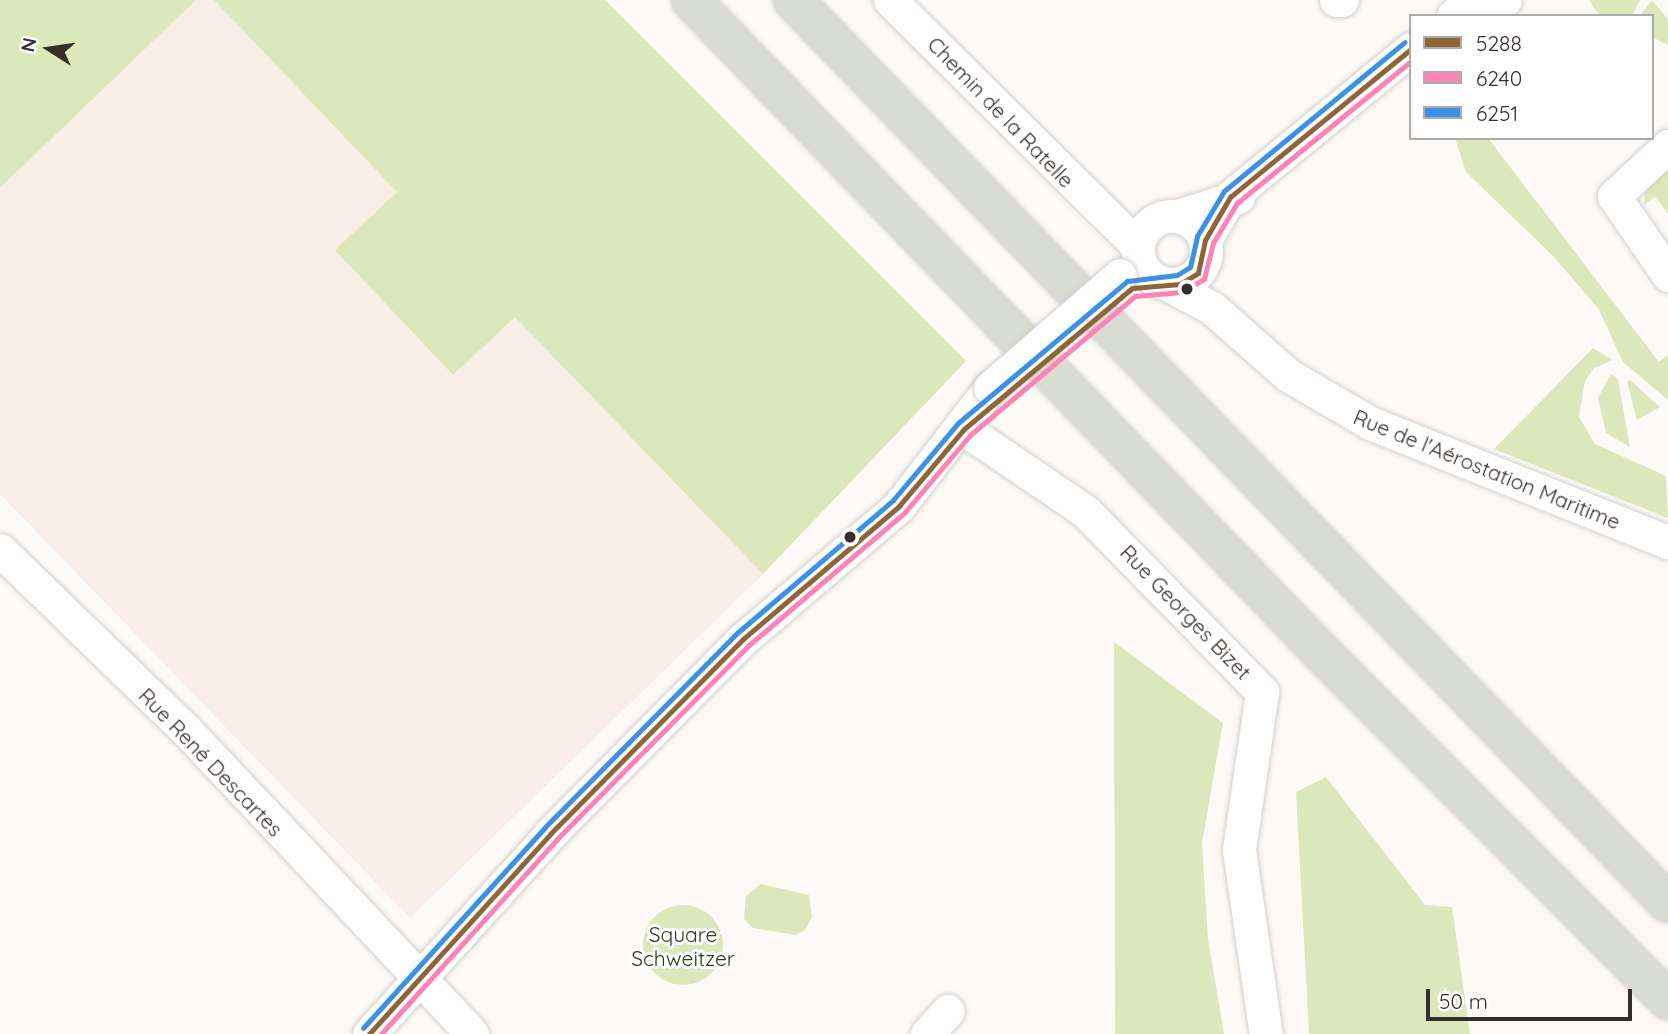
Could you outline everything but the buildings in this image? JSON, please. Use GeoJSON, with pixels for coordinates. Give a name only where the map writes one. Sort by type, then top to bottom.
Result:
{"type":"FeatureCollection","features":[{"type":"Feature","properties":{"kind":"highway"},"geometry":{"type":"LineString","coordinates":[[691,0],[1544,878],[1668,1000]]}},
{"type":"Feature","properties":{"kind":"highway"},"geometry":{"type":"LineString","coordinates":[[793,0],[1668,903]]}},
{"type":"Feature","properties":{"kind":"highway"},"geometry":{"type":"LineString","coordinates":[[1544,878],[1668,1020]]}},
{"type":"Feature","properties":{"kind":"street","name":"Chemin de la Ratelle"},"geometry":{"type":"LineString","coordinates":[[890,0],[1084,198],[1116,218],[1154,260]]}},
{"type":"Feature","properties":{"kind":"street"},"geometry":{"type":"LineString","coordinates":[[1336,0],[1342,0]]}},
{"type":"Feature","properties":{"kind":"street"},"geometry":{"type":"LineString","coordinates":[[1455,14],[1472,0]]}},
{"type":"Feature","properties":{"kind":"street"},"geometry":{"type":"LineString","coordinates":[[1488,14],[1505,0]]}},
{"type":"Feature","properties":{"kind":"street"},"geometry":{"type":"LineString","coordinates":[[369,1034],[638,746],[743,639],[899,506],[996,395],[1154,260],[1409,51]]}},
{"type":"Feature","properties":{"kind":"street"},"geometry":{"type":"LineString","coordinates":[[1230,197],[1262,197],[1409,77]]}},
{"type":"Feature","properties":{"kind":"street"},"geometry":{"type":"LineString","coordinates":[[1668,146],[1614,196],[1668,275]]}},
{"type":"Feature","properties":{"kind":"street"},"geometry":{"type":"LineString","coordinates":[[1154,260],[1205,240],[1230,197]]}},
{"type":"Feature","properties":{"kind":"street","name":"Rue de l'Aérostation Maritime"},"geometry":{"type":"LineString","coordinates":[[1154,260],[1288,375],[1370,423],[1668,542]]}},
{"type":"Feature","properties":{"kind":"street","name":"Rue Georges Bizet"},"geometry":{"type":"LineString","coordinates":[[964,429],[1086,512],[1262,692],[1260,739],[1246,785],[1239,850],[1266,1034]]}},
{"type":"Feature","properties":{"kind":"street","name":"Rue René Descartes"},"geometry":{"type":"LineString","coordinates":[[0,550],[184,728],[417,980],[472,1034]]}},
{"type":"Feature","properties":{"kind":"shaded area"},"geometry":{"type":"Polygon","coordinates":[[[196,0],[214,0],[763,574],[410,918],[0,494],[0,188],[196,0]]]}},
{"type":"Feature","properties":{"kind":"green space"},"geometry":{"type":"Polygon","coordinates":[[[0,0],[196,0],[0,188],[0,0]]]}},
{"type":"Feature","properties":{"kind":"green space"},"geometry":{"type":"Polygon","coordinates":[[[214,0],[605,0],[966,361],[763,574],[515,317],[453,375],[335,250],[397,192],[214,0]]]}},
{"type":"Feature","properties":{"kind":"green space"},"geometry":{"type":"Polygon","coordinates":[[[1589,0],[1640,0],[1633,14],[1599,14],[1589,0]]]}},
{"type":"Feature","properties":{"kind":"green space"},"geometry":{"type":"Polygon","coordinates":[[[1652,0],[1668,19],[1668,45],[1654,38],[1654,14],[1642,14],[1652,0]]]}},
{"type":"Feature","properties":{"kind":"green space"},"geometry":{"type":"Polygon","coordinates":[[[1456,140],[1490,140],[1659,362],[1668,355],[1668,400],[1623,362],[1598,308],[1552,255],[1466,172],[1456,140]]]}},
{"type":"Feature","properties":{"kind":"green space"},"geometry":{"type":"Polygon","coordinates":[[[1668,169],[1668,213],[1655,197],[1644,205],[1646,185],[1668,169]]]}},
{"type":"Feature","properties":{"kind":"green space"},"geometry":{"type":"Polygon","coordinates":[[[1593,348],[1613,360],[1594,368],[1585,381],[1579,417],[1595,444],[1666,476],[1668,518],[1494,449],[1593,348]]]}},
{"type":"Feature","properties":{"kind":"green space"},"geometry":{"type":"Polygon","coordinates":[[[1611,374],[1618,379],[1630,447],[1606,433],[1598,398],[1611,374]]]}},
{"type":"Feature","properties":{"kind":"green space"},"geometry":{"type":"Polygon","coordinates":[[[1630,380],[1660,407],[1637,420],[1627,382],[1630,380]]]}},
{"type":"Feature","properties":{"kind":"green space"},"geometry":{"type":"Polygon","coordinates":[[[1114,642],[1223,723],[1202,843],[1208,939],[1224,1034],[1115,1034],[1114,642]]]}},
{"type":"Feature","properties":{"kind":"green space"},"geometry":{"type":"Polygon","coordinates":[[[1326,777],[1425,905],[1452,907],[1470,1034],[1309,1034],[1296,792],[1326,777]]]}},
{"type":"Feature","properties":{"kind":"green space"},"geometry":{"type":"Polygon","coordinates":[[[761,884],[809,895],[812,917],[805,930],[796,935],[753,928],[744,919],[746,896],[761,884]]]}},
{"type":"Feature","properties":{"kind":"green space","name":"Square Schweitzer"},"geometry":{"type":"Polygon","coordinates":[[[683,905],[698,908],[711,917],[720,930],[723,945],[720,960],[711,973],[698,982],[683,985],[668,982],[655,973],[646,960],[643,945],[646,930],[655,917],[668,908],[683,905]]]}},
{"type":"Feature","properties":{"kind":"transit line","name":"6251"},"geometry":{"type":"LineString","coordinates":[[363,1028],[545,827],[737,633],[893,500],[958,423],[1127,281],[1177,275],[1190,267],[1197,236],[1224,191],[1405,42]]}},
{"type":"Feature","properties":{"kind":"transit line","name":"5288"},"geometry":{"type":"LineString","coordinates":[[369,1034],[551,833],[743,639],[899,506],[964,429],[1132,288],[1180,284],[1198,273],[1205,240],[1230,197],[1409,51]]}},
{"type":"Feature","properties":{"kind":"transit line","name":"6240"},"geometry":{"type":"LineString","coordinates":[[381,1034],[557,839],[749,645],[905,512],[970,435],[1135,296],[1182,292],[1204,279],[1213,243],[1237,203],[1409,63]]}}]}
